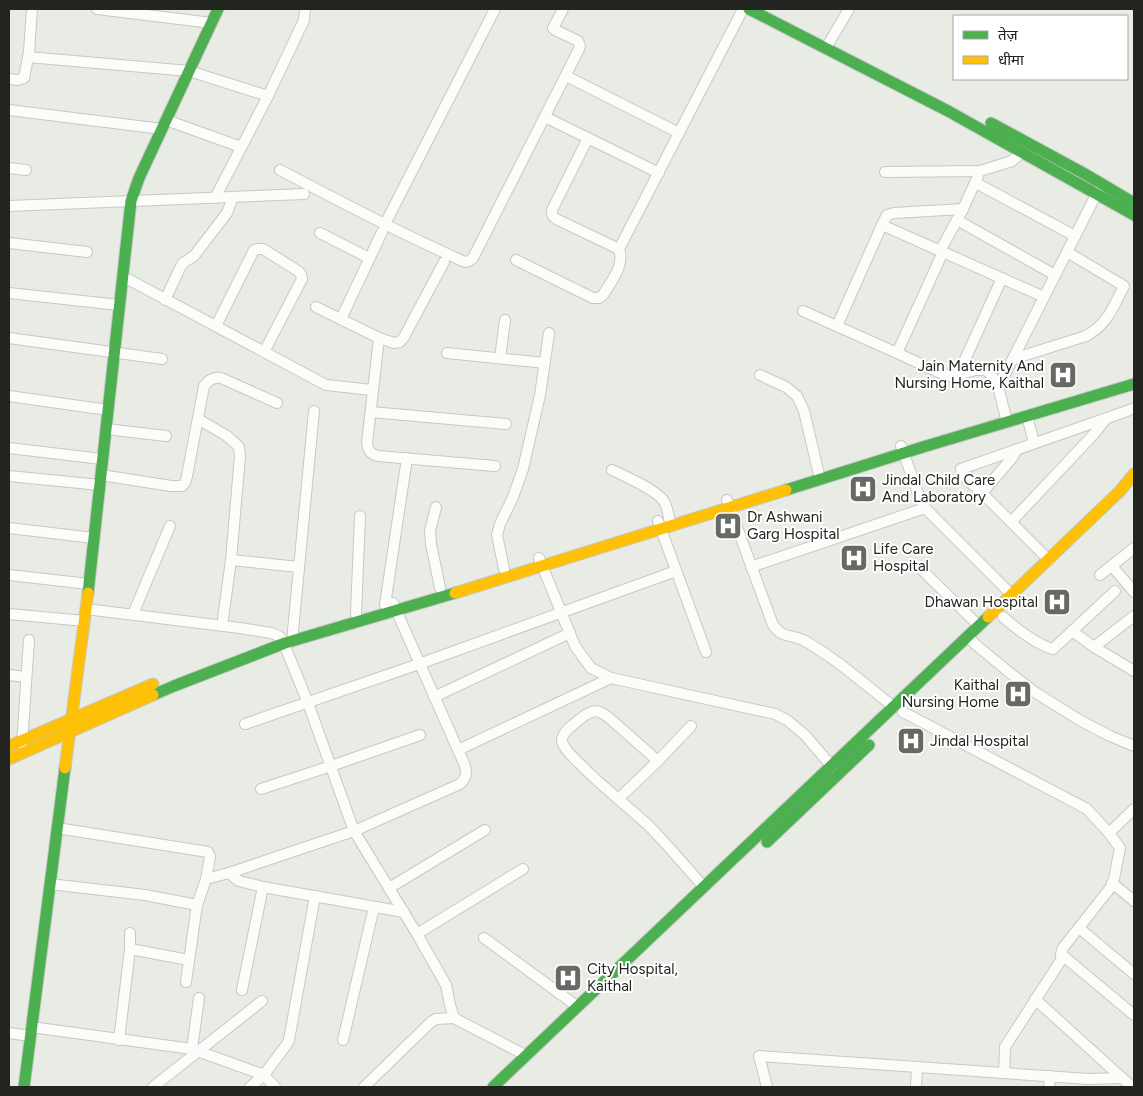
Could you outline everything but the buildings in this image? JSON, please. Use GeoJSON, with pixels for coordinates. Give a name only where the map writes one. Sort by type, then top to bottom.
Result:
{"type":"FeatureCollection","features":[{"type":"Feature","properties":{"kind":"main road"},"geometry":{"type":"LineString","coordinates":[[24,1087],[86,615],[131,201],[139,178],[218,9]]}},
{"type":"Feature","properties":{"kind":"main road"},"geometry":{"type":"LineString","coordinates":[[749,9],[956,105],[1099,189],[1134,215]]}},
{"type":"Feature","properties":{"kind":"main road"},"geometry":{"type":"LineString","coordinates":[[770,9],[828,44],[1022,152],[1099,189],[1134,203]]}},
{"type":"Feature","properties":{"kind":"main road"},"geometry":{"type":"LineString","coordinates":[[9,746],[265,640],[287,638],[541,562],[1006,418],[1134,375]]}},
{"type":"Feature","properties":{"kind":"main road"},"geometry":{"type":"LineString","coordinates":[[1006,418],[1026,416],[1134,384]]}},
{"type":"Feature","properties":{"kind":"main road"},"geometry":{"type":"LineString","coordinates":[[971,640],[979,626],[1120,491],[1134,474]]}},
{"type":"Feature","properties":{"kind":"main road"},"geometry":{"type":"LineString","coordinates":[[493,1087],[704,887],[835,769],[971,640],[1003,616],[1134,491]]}},
{"type":"Feature","properties":{"kind":"main road"},"geometry":{"type":"LineString","coordinates":[[9,759],[287,638],[356,614],[391,606],[440,588],[504,569],[541,562]]}},
{"type":"Feature","properties":{"kind":"main road"},"geometry":{"type":"LineString","coordinates":[[760,849],[835,769]]}},
{"type":"Feature","properties":{"kind":"main road"},"geometry":{"type":"LineString","coordinates":[[508,1087],[717,890]]}},
{"type":"Feature","properties":{"kind":"street"},"geometry":{"type":"LineString","coordinates":[[9,79],[24,79],[32,9]]}},
{"type":"Feature","properties":{"kind":"street"},"geometry":{"type":"LineString","coordinates":[[97,9],[139,11],[212,23]]}},
{"type":"Feature","properties":{"kind":"street"},"geometry":{"type":"LineString","coordinates":[[214,198],[268,96],[304,20],[306,9]]}},
{"type":"Feature","properties":{"kind":"street"},"geometry":{"type":"LineString","coordinates":[[341,319],[369,258],[495,9]]}},
{"type":"Feature","properties":{"kind":"street"},"geometry":{"type":"LineString","coordinates":[[280,170],[384,228],[465,262],[470,261],[580,46],[578,41],[554,29],[554,24],[563,9]]}},
{"type":"Feature","properties":{"kind":"street"},"geometry":{"type":"LineString","coordinates":[[516,260],[593,298],[599,298],[603,295],[620,267],[622,256],[620,249],[743,9]]}},
{"type":"Feature","properties":{"kind":"street"},"geometry":{"type":"LineString","coordinates":[[828,44],[849,9]]}},
{"type":"Feature","properties":{"kind":"street"},"geometry":{"type":"LineString","coordinates":[[28,57],[189,71],[268,96]]}},
{"type":"Feature","properties":{"kind":"street"},"geometry":{"type":"LineString","coordinates":[[566,76],[679,133]]}},
{"type":"Feature","properties":{"kind":"street"},"geometry":{"type":"LineString","coordinates":[[9,110],[164,124],[241,147]]}},
{"type":"Feature","properties":{"kind":"street"},"geometry":{"type":"LineString","coordinates":[[545,117],[658,173]]}},
{"type":"Feature","properties":{"kind":"street"},"geometry":{"type":"LineString","coordinates":[[588,138],[552,210],[552,214],[556,220],[620,249]]}},
{"type":"Feature","properties":{"kind":"street"},"geometry":{"type":"LineString","coordinates":[[885,172],[980,171],[1012,161],[1022,152]]}},
{"type":"Feature","properties":{"kind":"street"},"geometry":{"type":"LineString","coordinates":[[9,168],[26,170]]}},
{"type":"Feature","properties":{"kind":"street"},"geometry":{"type":"LineString","coordinates":[[897,353],[941,251],[976,183],[980,171]]}},
{"type":"Feature","properties":{"kind":"street"},"geometry":{"type":"LineString","coordinates":[[976,183],[1075,236]]}},
{"type":"Feature","properties":{"kind":"street"},"geometry":{"type":"LineString","coordinates":[[998,386],[1099,189]]}},
{"type":"Feature","properties":{"kind":"street"},"geometry":{"type":"LineString","coordinates":[[9,206],[304,194]]}},
{"type":"Feature","properties":{"kind":"street"},"geometry":{"type":"LineString","coordinates":[[165,300],[183,263],[194,256],[227,213],[233,197]]}},
{"type":"Feature","properties":{"kind":"street"},"geometry":{"type":"LineString","coordinates":[[836,326],[887,216],[890,214],[963,209]]}},
{"type":"Feature","properties":{"kind":"street"},"geometry":{"type":"LineString","coordinates":[[957,220],[1055,275]]}},
{"type":"Feature","properties":{"kind":"street"},"geometry":{"type":"LineString","coordinates":[[882,225],[1044,296]]}},
{"type":"Feature","properties":{"kind":"street"},"geometry":{"type":"LineString","coordinates":[[320,233],[369,258]]}},
{"type":"Feature","properties":{"kind":"street"},"geometry":{"type":"LineString","coordinates":[[9,244],[87,252]]}},
{"type":"Feature","properties":{"kind":"street"},"geometry":{"type":"LineString","coordinates":[[216,326],[254,250],[263,249],[298,271],[302,279],[264,352]]}},
{"type":"Feature","properties":{"kind":"street"},"geometry":{"type":"LineString","coordinates":[[1067,252],[1134,291]]}},
{"type":"Feature","properties":{"kind":"street"},"geometry":{"type":"LineString","coordinates":[[316,307],[379,338],[394,343],[400,342],[444,262]]}},
{"type":"Feature","properties":{"kind":"street"},"geometry":{"type":"LineString","coordinates":[[122,276],[326,385],[372,390]]}},
{"type":"Feature","properties":{"kind":"street"},"geometry":{"type":"LineString","coordinates":[[958,375],[1002,278]]}},
{"type":"Feature","properties":{"kind":"street"},"geometry":{"type":"LineString","coordinates":[[1013,359],[1086,336],[1096,330],[1105,321],[1124,286]]}},
{"type":"Feature","properties":{"kind":"street"},"geometry":{"type":"LineString","coordinates":[[9,293],[119,306]]}},
{"type":"Feature","properties":{"kind":"street"},"geometry":{"type":"LineString","coordinates":[[803,311],[950,376],[975,370],[986,370],[998,386],[1006,418]]}},
{"type":"Feature","properties":{"kind":"street"},"geometry":{"type":"LineString","coordinates":[[500,358],[505,320]]}},
{"type":"Feature","properties":{"kind":"street"},"geometry":{"type":"LineString","coordinates":[[504,569],[497,535],[523,469],[540,395],[549,333]]}},
{"type":"Feature","properties":{"kind":"street"},"geometry":{"type":"LineString","coordinates":[[9,338],[162,359]]}},
{"type":"Feature","properties":{"kind":"street"},"geometry":{"type":"LineString","coordinates":[[379,338],[367,443],[369,451],[378,456],[495,466]]}},
{"type":"Feature","properties":{"kind":"street"},"geometry":{"type":"LineString","coordinates":[[447,353],[545,363]]}},
{"type":"Feature","properties":{"kind":"street"},"geometry":{"type":"LineString","coordinates":[[760,374],[786,387],[797,396],[804,411],[819,475]]}},
{"type":"Feature","properties":{"kind":"street"},"geometry":{"type":"LineString","coordinates":[[9,476],[182,486],[187,476],[204,386],[209,380],[215,377],[221,378],[277,403]]}},
{"type":"Feature","properties":{"kind":"street"},"geometry":{"type":"LineString","coordinates":[[9,396],[108,410]]}},
{"type":"Feature","properties":{"kind":"street"},"geometry":{"type":"LineString","coordinates":[[1049,560],[962,474],[961,469],[1134,408]]}},
{"type":"Feature","properties":{"kind":"street"},"geometry":{"type":"LineString","coordinates":[[314,411],[299,567],[287,638],[354,831],[446,985],[454,1018]]}},
{"type":"Feature","properties":{"kind":"street"},"geometry":{"type":"LineString","coordinates":[[371,412],[506,424]]}},
{"type":"Feature","properties":{"kind":"street"},"geometry":{"type":"LineString","coordinates":[[1026,416],[1034,444]]}},
{"type":"Feature","properties":{"kind":"street"},"geometry":{"type":"LineString","coordinates":[[198,419],[227,436],[240,447],[231,560],[222,626]]}},
{"type":"Feature","properties":{"kind":"street"},"geometry":{"type":"LineString","coordinates":[[1010,522],[1094,434],[1105,419]]}},
{"type":"Feature","properties":{"kind":"street"},"geometry":{"type":"LineString","coordinates":[[106,428],[166,436]]}},
{"type":"Feature","properties":{"kind":"street"},"geometry":{"type":"LineString","coordinates":[[9,448],[102,459]]}},
{"type":"Feature","properties":{"kind":"street"},"geometry":{"type":"LineString","coordinates":[[902,450],[925,508],[1012,595]]}},
{"type":"Feature","properties":{"kind":"street"},"geometry":{"type":"LineString","coordinates":[[982,493],[1017,450]]}},
{"type":"Feature","properties":{"kind":"street"},"geometry":{"type":"LineString","coordinates":[[206,879],[354,831],[460,784],[466,776],[467,772],[458,750],[391,606],[406,458]]}},
{"type":"Feature","properties":{"kind":"street"},"geometry":{"type":"LineString","coordinates":[[612,470],[662,498],[665,504],[665,524],[676,570],[706,652]]}},
{"type":"Feature","properties":{"kind":"street"},"geometry":{"type":"LineString","coordinates":[[728,504],[773,625],[777,630],[782,634],[799,638],[820,649],[898,709],[1087,809],[1109,833],[1120,850],[1111,887],[1062,949],[1061,960],[1005,1047],[1004,1073]]}},
{"type":"Feature","properties":{"kind":"street"},"geometry":{"type":"LineString","coordinates":[[436,507],[430,531],[430,544],[440,588]]}},
{"type":"Feature","properties":{"kind":"street"},"geometry":{"type":"LineString","coordinates":[[752,567],[925,508]]}},
{"type":"Feature","properties":{"kind":"street"},"geometry":{"type":"LineString","coordinates":[[356,614],[360,516]]}},
{"type":"Feature","properties":{"kind":"street"},"geometry":{"type":"LineString","coordinates":[[133,614],[170,526]]}},
{"type":"Feature","properties":{"kind":"street"},"geometry":{"type":"LineString","coordinates":[[9,528],[94,538]]}},
{"type":"Feature","properties":{"kind":"street"},"geometry":{"type":"LineString","coordinates":[[1100,576],[1134,548]]}},
{"type":"Feature","properties":{"kind":"street"},"geometry":{"type":"LineString","coordinates":[[231,560],[299,567]]}},
{"type":"Feature","properties":{"kind":"street"},"geometry":{"type":"LineString","coordinates":[[541,562],[575,646],[592,668],[611,678],[775,714],[787,720],[806,735],[835,769]]}},
{"type":"Feature","properties":{"kind":"street"},"geometry":{"type":"LineString","coordinates":[[1112,566],[1134,592]]}},
{"type":"Feature","properties":{"kind":"street"},"geometry":{"type":"LineString","coordinates":[[920,568],[979,626]]}},
{"type":"Feature","properties":{"kind":"street"},"geometry":{"type":"LineString","coordinates":[[245,724],[419,664],[676,570]]}},
{"type":"Feature","properties":{"kind":"street"},"geometry":{"type":"LineString","coordinates":[[9,574],[89,584]]}},
{"type":"Feature","properties":{"kind":"street"},"geometry":{"type":"LineString","coordinates":[[1003,616],[1012,625],[1053,649],[1116,592]]}},
{"type":"Feature","properties":{"kind":"street"},"geometry":{"type":"LineString","coordinates":[[9,614],[133,614],[271,633],[287,638]]}},
{"type":"Feature","properties":{"kind":"street"},"geometry":{"type":"LineString","coordinates":[[1094,647],[1134,616]]}},
{"type":"Feature","properties":{"kind":"street"},"geometry":{"type":"LineString","coordinates":[[1072,631],[1094,647],[1134,671]]}},
{"type":"Feature","properties":{"kind":"street"},"geometry":{"type":"LineString","coordinates":[[434,697],[570,633]]}},
{"type":"Feature","properties":{"kind":"street"},"geometry":{"type":"LineString","coordinates":[[22,753],[29,640]]}},
{"type":"Feature","properties":{"kind":"street"},"geometry":{"type":"LineString","coordinates":[[971,640],[1033,691],[1081,721],[1134,746]]}},
{"type":"Feature","properties":{"kind":"street"},"geometry":{"type":"LineString","coordinates":[[9,676],[26,677]]}},
{"type":"Feature","properties":{"kind":"street"},"geometry":{"type":"LineString","coordinates":[[458,750],[611,678]]}},
{"type":"Feature","properties":{"kind":"street"},"geometry":{"type":"LineString","coordinates":[[658,761],[603,713],[596,711],[590,712],[570,728],[562,738],[563,744],[586,769],[662,840],[704,887]]}},
{"type":"Feature","properties":{"kind":"street"},"geometry":{"type":"LineString","coordinates":[[618,799],[691,726]]}},
{"type":"Feature","properties":{"kind":"street"},"geometry":{"type":"LineString","coordinates":[[261,789],[420,735]]}},
{"type":"Feature","properties":{"kind":"street"},"geometry":{"type":"LineString","coordinates":[[1109,833],[1133,813]]}},
{"type":"Feature","properties":{"kind":"street"},"geometry":{"type":"LineString","coordinates":[[57,828],[206,851],[210,854],[206,879],[197,905],[186,982]]}},
{"type":"Feature","properties":{"kind":"street"},"geometry":{"type":"LineString","coordinates":[[389,888],[485,830]]}},
{"type":"Feature","properties":{"kind":"street"},"geometry":{"type":"LineString","coordinates":[[417,934],[524,869]]}},
{"type":"Feature","properties":{"kind":"street"},"geometry":{"type":"LineString","coordinates":[[229,873],[239,881],[262,887],[404,912]]}},
{"type":"Feature","properties":{"kind":"street"},"geometry":{"type":"LineString","coordinates":[[1112,883],[1134,901]]}},
{"type":"Feature","properties":{"kind":"street"},"geometry":{"type":"LineString","coordinates":[[50,884],[145,895],[197,905]]}},
{"type":"Feature","properties":{"kind":"street"},"geometry":{"type":"LineString","coordinates":[[242,990],[262,887]]}},
{"type":"Feature","properties":{"kind":"street"},"geometry":{"type":"LineString","coordinates":[[250,1087],[264,1075],[287,1044],[291,1034],[315,896]]}},
{"type":"Feature","properties":{"kind":"street"},"geometry":{"type":"LineString","coordinates":[[343,1040],[374,907]]}},
{"type":"Feature","properties":{"kind":"street"},"geometry":{"type":"LineString","coordinates":[[1079,928],[1134,974]]}},
{"type":"Feature","properties":{"kind":"street"},"geometry":{"type":"LineString","coordinates":[[119,1040],[130,949],[130,933]]}},
{"type":"Feature","properties":{"kind":"street"},"geometry":{"type":"LineString","coordinates":[[484,938],[578,1007]]}},
{"type":"Feature","properties":{"kind":"street"},"geometry":{"type":"LineString","coordinates":[[130,949],[189,960]]}},
{"type":"Feature","properties":{"kind":"street"},"geometry":{"type":"LineString","coordinates":[[1061,954],[1134,1015]]}},
{"type":"Feature","properties":{"kind":"street"},"geometry":{"type":"LineString","coordinates":[[195,1050],[199,998]]}},
{"type":"Feature","properties":{"kind":"street"},"geometry":{"type":"LineString","coordinates":[[1035,1000],[1132,1087]]}},
{"type":"Feature","properties":{"kind":"street"},"geometry":{"type":"LineString","coordinates":[[153,1087],[195,1050],[262,1001]]}},
{"type":"Feature","properties":{"kind":"street"},"geometry":{"type":"LineString","coordinates":[[364,1087],[436,1019],[454,1018],[527,1056]]}},
{"type":"Feature","properties":{"kind":"street"},"geometry":{"type":"LineString","coordinates":[[9,1033],[31,1032],[119,1040],[195,1050],[264,1075],[275,1087]]}},
{"type":"Feature","properties":{"kind":"street"},"geometry":{"type":"LineString","coordinates":[[767,1087],[759,1056],[1088,1079],[1122,1078]]}},
{"type":"Feature","properties":{"kind":"street"},"geometry":{"type":"LineString","coordinates":[[916,1087],[918,1068]]}},
{"type":"Feature","properties":{"kind":"street"},"geometry":{"type":"LineString","coordinates":[[1049,1087],[1050,1076]]}},
{"type":"Feature","properties":{"kind":"traffic: fast"},"geometry":{"type":"LineString","coordinates":[[88,593],[131,201],[139,178],[218,9]]}},
{"type":"Feature","properties":{"kind":"traffic: fast"},"geometry":{"type":"LineString","coordinates":[[749,9],[948,111],[1134,215]]}},
{"type":"Feature","properties":{"kind":"traffic: fast"},"geometry":{"type":"LineString","coordinates":[[991,123],[1134,203]]}},
{"type":"Feature","properties":{"kind":"traffic: fast"},"geometry":{"type":"LineString","coordinates":[[786,490],[1134,384]]}},
{"type":"Feature","properties":{"kind":"traffic: fast"},"geometry":{"type":"LineString","coordinates":[[153,695],[285,643],[455,593]]}},
{"type":"Feature","properties":{"kind":"traffic: fast"},"geometry":{"type":"LineString","coordinates":[[493,1087],[988,617]]}},
{"type":"Feature","properties":{"kind":"traffic: fast"},"geometry":{"type":"LineString","coordinates":[[767,842],[869,745]]}},
{"type":"Feature","properties":{"kind":"traffic: fast"},"geometry":{"type":"LineString","coordinates":[[24,1087],[65,768]]}},
{"type":"Feature","properties":{"kind":"traffic: slow"},"geometry":{"type":"LineString","coordinates":[[988,617],[1120,491],[1134,474]]}},
{"type":"Feature","properties":{"kind":"traffic: slow"},"geometry":{"type":"LineString","coordinates":[[455,593],[786,490]]}},
{"type":"Feature","properties":{"kind":"traffic: slow"},"geometry":{"type":"LineString","coordinates":[[65,768],[88,593]]}},
{"type":"Feature","properties":{"kind":"traffic: slow"},"geometry":{"type":"LineString","coordinates":[[9,746],[153,684]]}},
{"type":"Feature","properties":{"kind":"traffic: slow"},"geometry":{"type":"LineString","coordinates":[[9,759],[153,695]]}},
{"type":"Feature","properties":{"kind":"place","name":"Jain Maternity And Nursing Home, Kaithal"},"geometry":{"type":"Point","coordinates":[1063,375]}},
{"type":"Feature","properties":{"kind":"place","name":"Jindal Child Care And Laboratory"},"geometry":{"type":"Point","coordinates":[863,489]}},
{"type":"Feature","properties":{"kind":"place","name":"Dr Ashwani Garg Hospital"},"geometry":{"type":"Point","coordinates":[728,526]}},
{"type":"Feature","properties":{"kind":"place","name":"Life Care Hospital"},"geometry":{"type":"Point","coordinates":[854,558]}},
{"type":"Feature","properties":{"kind":"place","name":"Dhawan Hospital"},"geometry":{"type":"Point","coordinates":[1057,602]}},
{"type":"Feature","properties":{"kind":"place","name":"Kaithal Nursing Home"},"geometry":{"type":"Point","coordinates":[1018,694]}},
{"type":"Feature","properties":{"kind":"place","name":"Jindal Hospital"},"geometry":{"type":"Point","coordinates":[911,741]}},
{"type":"Feature","properties":{"kind":"place","name":"City Hospital, Kaithal"},"geometry":{"type":"Point","coordinates":[568,978]}}]}
